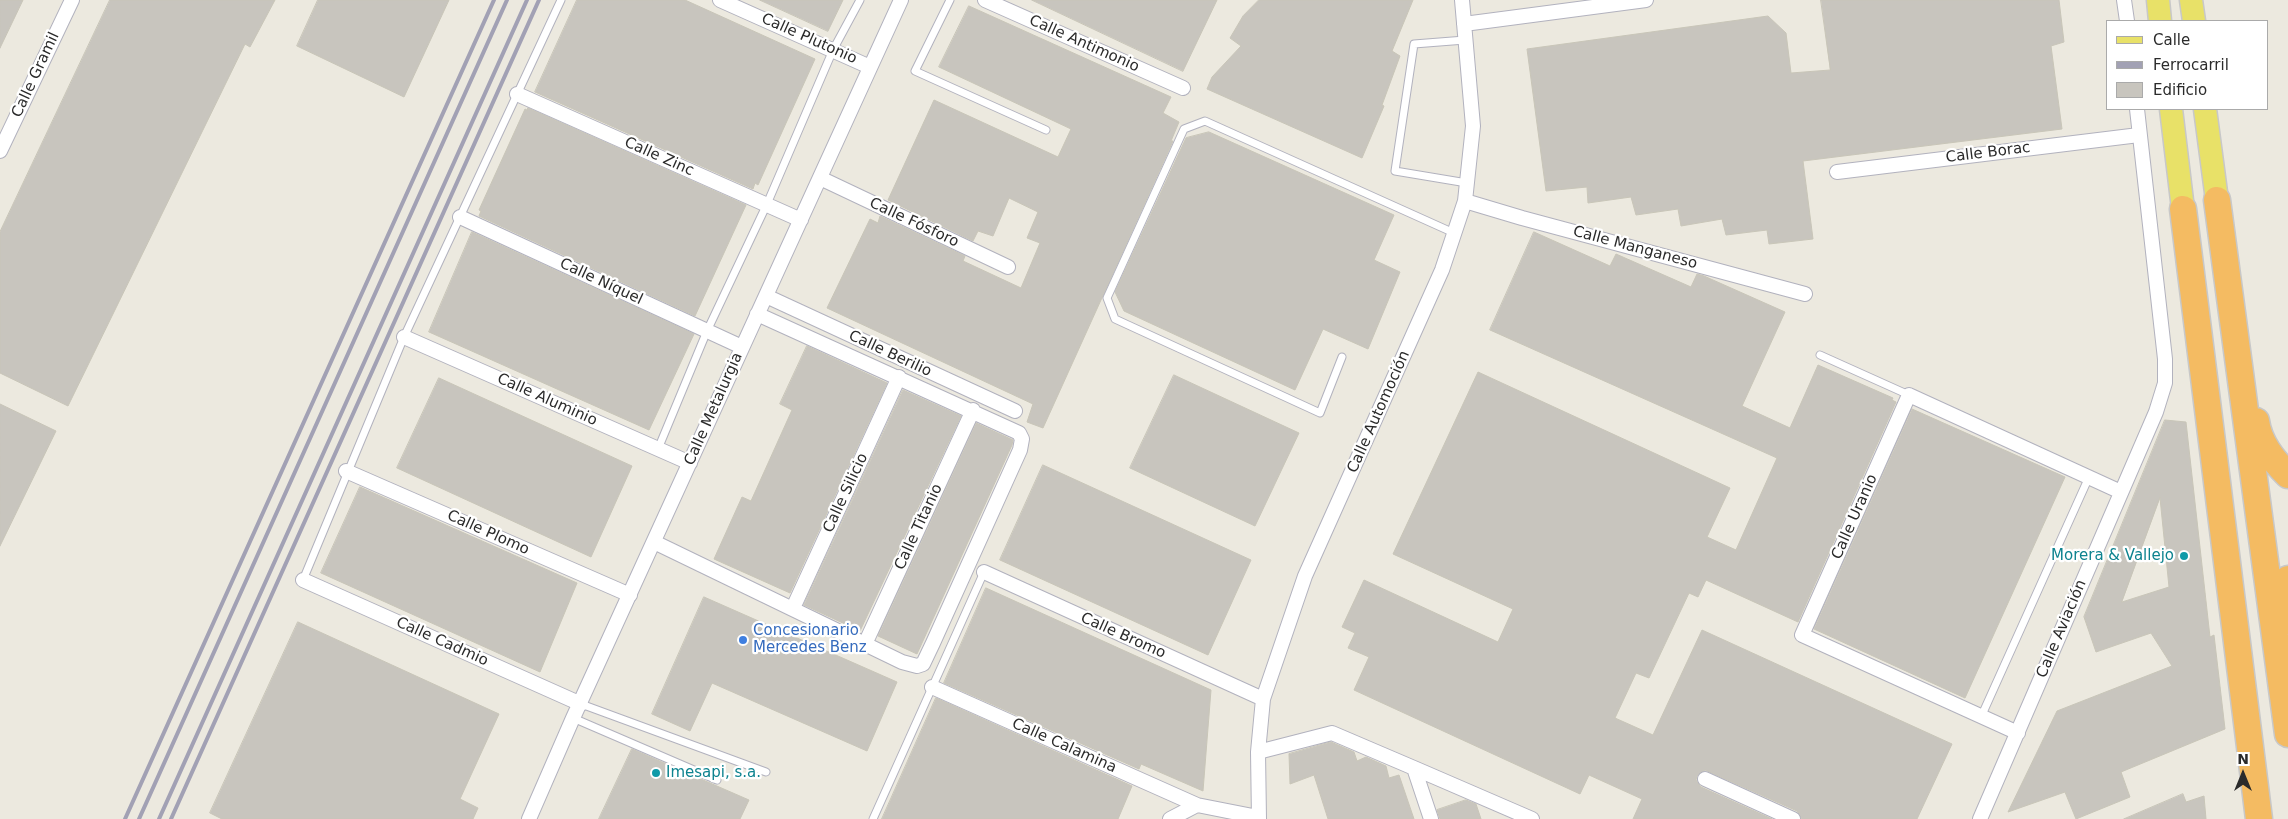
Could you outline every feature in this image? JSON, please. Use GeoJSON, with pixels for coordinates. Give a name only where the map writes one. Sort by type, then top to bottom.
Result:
{"type":"FeatureCollection","features":[{"type":"Feature","properties":{"kind":"highway"},"geometry":{"type":"LineString","coordinates":[[2217,200],[2234,340],[2288,734]]}},
{"type":"Feature","properties":{"kind":"highway"},"geometry":{"type":"LineString","coordinates":[[2184,210],[2259,819]]}},
{"type":"Feature","properties":{"kind":"highway"},"geometry":{"type":"LineString","coordinates":[[2234,340],[2248,367],[2257,429],[2266,451],[2288,474]]}},
{"type":"Feature","properties":{"kind":"highway"},"geometry":{"type":"LineString","coordinates":[[2277,660],[2284,628],[2282,600],[2288,579]]}},
{"type":"Feature","properties":{"kind":"main road"},"geometry":{"type":"LineString","coordinates":[[2158,0],[2160,20]]}},
{"type":"Feature","properties":{"kind":"main road"},"geometry":{"type":"LineString","coordinates":[[2192,0],[2194,20]]}},
{"type":"Feature","properties":{"kind":"main road"},"geometry":{"type":"LineString","coordinates":[[2171,110],[2184,210]]}},
{"type":"Feature","properties":{"kind":"main road"},"geometry":{"type":"LineString","coordinates":[[2205,110],[2217,200]]}},
{"type":"Feature","properties":{"kind":"street","name":"Calle Gramil"},"geometry":{"type":"LineString","coordinates":[[0,151],[72,0]]}},
{"type":"Feature","properties":{"kind":"street","name":"Calle Plutonio"},"geometry":{"type":"LineString","coordinates":[[720,0],[870,67]]}},
{"type":"Feature","properties":{"kind":"street","name":"Calle Metalurgia"},"geometry":{"type":"LineString","coordinates":[[529,819],[573,718],[900,0]]}},
{"type":"Feature","properties":{"kind":"street","name":"Calle Antimonio"},"geometry":{"type":"LineString","coordinates":[[985,0],[1183,88]]}},
{"type":"Feature","properties":{"kind":"street","name":"Calle Automoción"},"geometry":{"type":"LineString","coordinates":[[1258,818],[1258,752],[1263,699],[1305,576],[1442,270],[1465,201],[1473,126],[1462,0]]}},
{"type":"Feature","properties":{"kind":"street"},"geometry":{"type":"LineString","coordinates":[[1464,24],[1646,0]]}},
{"type":"Feature","properties":{"kind":"street"},"geometry":{"type":"LineString","coordinates":[[2124,0],[2127,20]]}},
{"type":"Feature","properties":{"kind":"street","name":"Calle Zinc"},"geometry":{"type":"LineString","coordinates":[[517,94],[801,220]]}},
{"type":"Feature","properties":{"kind":"street","name":"Calle Aviación"},"geometry":{"type":"LineString","coordinates":[[1980,819],[2156,412],[2165,383],[2165,359],[2136,110]]}},
{"type":"Feature","properties":{"kind":"street","name":"Calle Borac"},"geometry":{"type":"LineString","coordinates":[[1836,172],[2139,135]]}},
{"type":"Feature","properties":{"kind":"street","name":"Calle Fósforo"},"geometry":{"type":"LineString","coordinates":[[820,178],[1008,267]]}},
{"type":"Feature","properties":{"kind":"street","name":"Calle Manganeso"},"geometry":{"type":"LineString","coordinates":[[1465,201],[1805,294]]}},
{"type":"Feature","properties":{"kind":"street","name":"Calle Níquel"},"geometry":{"type":"LineString","coordinates":[[460,217],[742,347]]}},
{"type":"Feature","properties":{"kind":"street","name":"Calle Berilio"},"geometry":{"type":"LineString","coordinates":[[766,296],[1015,411]]}},
{"type":"Feature","properties":{"kind":"street"},"geometry":{"type":"LineString","coordinates":[[654,542],[902,662],[918,666],[923,664],[933,643],[1020,450],[1022,440],[1019,432],[757,314]]}},
{"type":"Feature","properties":{"kind":"street","name":"Calle Aluminio"},"geometry":{"type":"LineString","coordinates":[[404,336],[690,463]]}},
{"type":"Feature","properties":{"kind":"street","name":"Calle Silicio"},"geometry":{"type":"LineString","coordinates":[[793,608],[899,377]]}},
{"type":"Feature","properties":{"kind":"street"},"geometry":{"type":"LineString","coordinates":[[1910,395],[2121,492]]}},
{"type":"Feature","properties":{"kind":"street","name":"Calle Uranio"},"geometry":{"type":"LineString","coordinates":[[1910,395],[1802,635],[2018,734]]}},
{"type":"Feature","properties":{"kind":"street","name":"Calle Titanio"},"geometry":{"type":"LineString","coordinates":[[865,644],[973,410]]}},
{"type":"Feature","properties":{"kind":"street","name":"Calle Plomo"},"geometry":{"type":"LineString","coordinates":[[346,472],[630,595]]}},
{"type":"Feature","properties":{"kind":"street","name":"Calle Bromo"},"geometry":{"type":"LineString","coordinates":[[984,572],[1263,699]]}},
{"type":"Feature","properties":{"kind":"street","name":"Calle Cadmio"},"geometry":{"type":"LineString","coordinates":[[302,580],[581,704]]}},
{"type":"Feature","properties":{"kind":"street","name":"Calle Calamina"},"geometry":{"type":"LineString","coordinates":[[932,687],[1196,805],[1258,818]]}},
{"type":"Feature","properties":{"kind":"street"},"geometry":{"type":"LineString","coordinates":[[1258,752],[1332,733],[1532,819]]}},
{"type":"Feature","properties":{"kind":"street"},"geometry":{"type":"LineString","coordinates":[[1414,768],[1431,819]]}},
{"type":"Feature","properties":{"kind":"street"},"geometry":{"type":"LineString","coordinates":[[1705,779],[1793,819]]}},
{"type":"Feature","properties":{"kind":"street"},"geometry":{"type":"LineString","coordinates":[[1170,819],[1196,805]]}},
{"type":"Feature","properties":{"kind":"lane"},"geometry":{"type":"LineString","coordinates":[[302,580],[404,336],[561,0]]}},
{"type":"Feature","properties":{"kind":"lane"},"geometry":{"type":"LineString","coordinates":[[658,449],[706,330],[766,204],[833,50],[860,0]]}},
{"type":"Feature","properties":{"kind":"lane"},"geometry":{"type":"LineString","coordinates":[[950,0],[915,71],[1046,130]]}},
{"type":"Feature","properties":{"kind":"lane"},"geometry":{"type":"LineString","coordinates":[[1466,40],[1414,44],[1395,171],[1467,183]]}},
{"type":"Feature","properties":{"kind":"lane"},"geometry":{"type":"LineString","coordinates":[[1342,357],[1320,413],[1115,319],[1107,298],[1184,129],[1205,121],[1454,233]]}},
{"type":"Feature","properties":{"kind":"lane"},"geometry":{"type":"LineString","coordinates":[[1820,355],[1910,395]]}},
{"type":"Feature","properties":{"kind":"lane"},"geometry":{"type":"LineString","coordinates":[[1981,717],[2089,477]]}},
{"type":"Feature","properties":{"kind":"lane"},"geometry":{"type":"LineString","coordinates":[[873,819],[984,572]]}},
{"type":"Feature","properties":{"kind":"lane"},"geometry":{"type":"LineString","coordinates":[[581,704],[766,772]]}},
{"type":"Feature","properties":{"kind":"lane"},"geometry":{"type":"LineString","coordinates":[[573,718],[717,780]]}},
{"type":"Feature","properties":{"kind":"building"},"geometry":{"type":"Polygon","coordinates":[[[0,0],[23,0],[0,48],[0,0]]]}},
{"type":"Feature","properties":{"kind":"building"},"geometry":{"type":"Polygon","coordinates":[[[110,0],[275,0],[250,47],[245,44],[68,406],[0,373],[0,232],[110,0]]]}},
{"type":"Feature","properties":{"kind":"building"},"geometry":{"type":"Polygon","coordinates":[[[318,0],[449,0],[404,97],[297,46],[318,0]]]}},
{"type":"Feature","properties":{"kind":"building"},"geometry":{"type":"Polygon","coordinates":[[[577,0],[685,0],[815,59],[758,185],[755,183],[753,189],[535,92],[577,0]]]}},
{"type":"Feature","properties":{"kind":"building"},"geometry":{"type":"Polygon","coordinates":[[[760,0],[843,0],[828,31],[760,0]]]}},
{"type":"Feature","properties":{"kind":"building"},"geometry":{"type":"Polygon","coordinates":[[[1032,0],[1217,0],[1183,71],[1032,0]]]}},
{"type":"Feature","properties":{"kind":"building"},"geometry":{"type":"Polygon","coordinates":[[[1259,0],[1413,0],[1392,51],[1400,56],[1382,105],[1384,106],[1362,158],[1207,89],[1212,77],[1241,46],[1230,38],[1243,16],[1259,0]]]}},
{"type":"Feature","properties":{"kind":"building"},"geometry":{"type":"Polygon","coordinates":[[[1821,0],[2059,0],[2064,42],[2051,46],[2062,129],[1803,161],[1813,239],[1769,244],[1767,230],[1726,235],[1722,219],[1681,226],[1678,209],[1636,215],[1631,197],[1588,203],[1587,187],[1546,191],[1527,49],[1768,16],[1786,33],[1791,73],[1830,70],[1821,0]]]}},
{"type":"Feature","properties":{"kind":"building"},"geometry":{"type":"Polygon","coordinates":[[[969,6],[1171,97],[1163,113],[1179,122],[1171,141],[1173,141],[1043,428],[1027,422],[1033,404],[827,308],[870,219],[878,223],[880,216],[965,256],[963,261],[1021,288],[1040,243],[1027,238],[1038,212],[1009,198],[993,236],[978,231],[973,241],[888,200],[934,100],[1058,157],[1071,129],[939,67],[969,6]]]}},
{"type":"Feature","properties":{"kind":"building"},"geometry":{"type":"Polygon","coordinates":[[[528,108],[746,205],[695,316],[479,216],[481,211],[479,210],[525,109],[527,110],[528,108]]]}},
{"type":"Feature","properties":{"kind":"building"},"geometry":{"type":"Polygon","coordinates":[[[1209,132],[1394,215],[1374,260],[1400,272],[1368,349],[1323,329],[1295,390],[1124,311],[1115,292],[1186,138],[1209,132]]]}},
{"type":"Feature","properties":{"kind":"building"},"geometry":{"type":"Polygon","coordinates":[[[472,232],[694,334],[649,430],[429,332],[472,232]]]}},
{"type":"Feature","properties":{"kind":"building"},"geometry":{"type":"Polygon","coordinates":[[[1534,232],[1610,266],[1616,254],[1691,287],[1697,274],[1704,276],[1785,312],[1742,406],[1790,428],[1818,365],[1893,398],[1892,400],[1896,402],[1798,622],[1706,580],[1698,597],[1689,593],[1649,678],[1636,673],[1615,718],[1653,735],[1702,630],[1952,744],[1917,819],[1802,819],[1797,811],[1705,770],[1697,776],[1696,780],[1701,787],[1772,819],[1633,819],[1642,799],[1589,775],[1580,794],[1354,690],[1369,657],[1348,648],[1355,633],[1342,627],[1364,580],[1498,642],[1513,609],[1393,554],[1478,372],[1730,488],[1707,537],[1736,550],[1777,458],[1490,330],[1534,232]]]}},
{"type":"Feature","properties":{"kind":"building"},"geometry":{"type":"Polygon","coordinates":[[[807,346],[887,383],[790,593],[714,559],[742,497],[751,501],[792,410],[780,404],[807,346]]]}},
{"type":"Feature","properties":{"kind":"building"},"geometry":{"type":"Polygon","coordinates":[[[1174,375],[1299,433],[1255,526],[1130,468],[1174,375]]]}},
{"type":"Feature","properties":{"kind":"building"},"geometry":{"type":"Polygon","coordinates":[[[439,378],[632,466],[591,557],[397,468],[439,378]]]}},
{"type":"Feature","properties":{"kind":"building"},"geometry":{"type":"Polygon","coordinates":[[[903,390],[961,416],[860,631],[804,605],[903,390]]]}},
{"type":"Feature","properties":{"kind":"building"},"geometry":{"type":"Polygon","coordinates":[[[0,404],[56,431],[0,546],[0,404]]]}},
{"type":"Feature","properties":{"kind":"building"},"geometry":{"type":"Polygon","coordinates":[[[1912,409],[2065,477],[1965,698],[1814,629],[1912,409]]]}},
{"type":"Feature","properties":{"kind":"building"},"geometry":{"type":"Polygon","coordinates":[[[2165,420],[2186,422],[2210,637],[2214,635],[2225,729],[2121,772],[2130,797],[2076,819],[2065,792],[2008,812],[2057,711],[2172,666],[2151,633],[2096,652],[2084,617],[2165,420]],[[2160,498],[2122,602],[2169,587],[2160,498]]]}},
{"type":"Feature","properties":{"kind":"building"},"geometry":{"type":"Polygon","coordinates":[[[976,423],[1013,440],[1012,445],[917,654],[878,636],[976,423]]]}},
{"type":"Feature","properties":{"kind":"building"},"geometry":{"type":"Polygon","coordinates":[[[1043,465],[1251,560],[1208,655],[1000,560],[1043,465]]]}},
{"type":"Feature","properties":{"kind":"building"},"geometry":{"type":"Polygon","coordinates":[[[360,487],[577,583],[540,672],[321,573],[360,487]]]}},
{"type":"Feature","properties":{"kind":"building"},"geometry":{"type":"Polygon","coordinates":[[[986,588],[1211,690],[1203,791],[1141,764],[1139,769],[944,683],[986,588]]]}},
{"type":"Feature","properties":{"kind":"building","name":"Concesionario Mercedes Benz"},"geometry":{"type":"Polygon","coordinates":[[[704,597],[897,682],[867,751],[712,683],[690,731],[652,714],[704,597]]]}},
{"type":"Feature","properties":{"kind":"building"},"geometry":{"type":"Polygon","coordinates":[[[298,622],[499,714],[460,799],[478,808],[473,819],[222,819],[210,813],[298,622]]]}},
{"type":"Feature","properties":{"kind":"building"},"geometry":{"type":"Polygon","coordinates":[[[936,698],[1132,786],[1118,819],[882,819],[936,698]]]}},
{"type":"Feature","properties":{"kind":"building"},"geometry":{"type":"Polygon","coordinates":[[[1331,742],[1354,752],[1357,761],[1366,757],[1386,766],[1389,778],[1399,775],[1414,819],[1328,819],[1314,775],[1290,784],[1289,754],[1331,742]]]}},
{"type":"Feature","properties":{"kind":"building","name":"Imesapi, s.a."},"geometry":{"type":"Polygon","coordinates":[[[632,749],[749,800],[740,819],[599,819],[632,749]]]}},
{"type":"Feature","properties":{"kind":"building"},"geometry":{"type":"Polygon","coordinates":[[[2183,794],[2186,802],[2204,796],[2206,819],[2124,819],[2183,794]]]}},
{"type":"Feature","properties":{"kind":"building"},"geometry":{"type":"Polygon","coordinates":[[[1466,800],[1476,804],[1481,819],[1440,819],[1437,810],[1466,800]]]}},
{"type":"Feature","properties":{"kind":"railway"},"geometry":{"type":"LineString","coordinates":[[125,819],[494,0]]}},
{"type":"Feature","properties":{"kind":"railway"},"geometry":{"type":"LineString","coordinates":[[139,819],[507,0]]}},
{"type":"Feature","properties":{"kind":"railway"},"geometry":{"type":"LineString","coordinates":[[159,819],[527,0]]}},
{"type":"Feature","properties":{"kind":"railway"},"geometry":{"type":"LineString","coordinates":[[171,819],[539,0]]}},
{"type":"Feature","properties":{"kind":"place","name":"Morera & Vallejo"},"geometry":{"type":"Point","coordinates":[2184,556]}},
{"type":"Feature","properties":{"kind":"place","name":"Concesionario Mercedes Benz"},"geometry":{"type":"Point","coordinates":[743,640]}},
{"type":"Feature","properties":{"kind":"place","name":"Imesapi, s.a."},"geometry":{"type":"Point","coordinates":[656,773]}}]}
